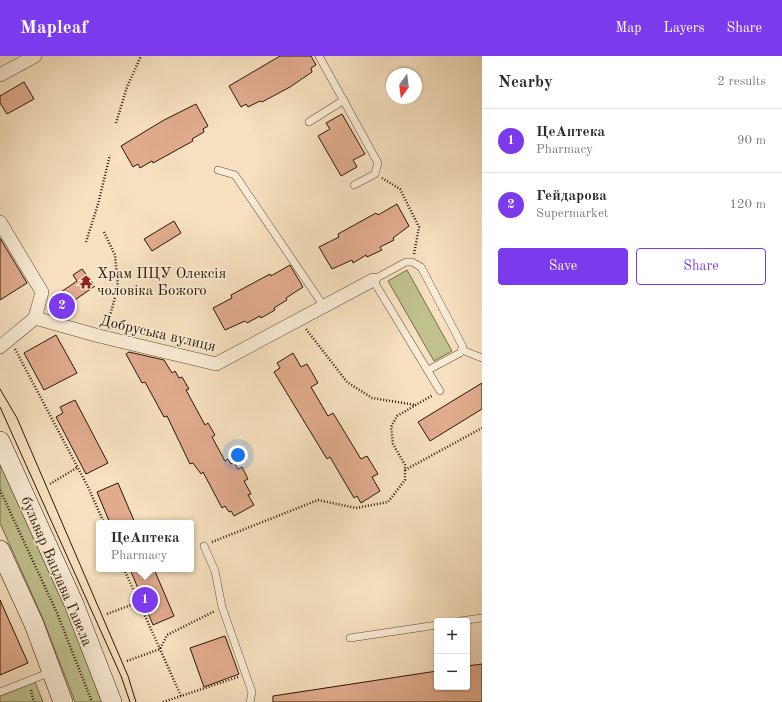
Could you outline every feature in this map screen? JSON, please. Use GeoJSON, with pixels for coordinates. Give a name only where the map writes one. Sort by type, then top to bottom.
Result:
{"type":"FeatureCollection","features":[{"type":"Feature","properties":{"kind":"main road","name":"бульвар Вацлава Гавела"},"geometry":{"type":"LineString","coordinates":[[0,441],[74,604],[112,702]]}},
{"type":"Feature","properties":{"kind":"main road"},"geometry":{"type":"LineString","coordinates":[[0,550],[34,624],[63,702]]}},
{"type":"Feature","properties":{"kind":"street"},"geometry":{"type":"LineString","coordinates":[[0,75],[35,56]]}},
{"type":"Feature","properties":{"kind":"street"},"geometry":{"type":"LineString","coordinates":[[0,222],[42,292],[35,318],[5,343]]}},
{"type":"Feature","properties":{"kind":"street","name":"Добруська вулиця"},"geometry":{"type":"LineString","coordinates":[[35,318],[103,337],[216,364],[323,305],[373,280]]}},
{"type":"Feature","properties":{"kind":"lane"},"geometry":{"type":"LineString","coordinates":[[319,56],[378,164],[375,174],[354,185]]}},
{"type":"Feature","properties":{"kind":"lane"},"geometry":{"type":"LineString","coordinates":[[309,122],[344,100]]}},
{"type":"Feature","properties":{"kind":"lane"},"geometry":{"type":"LineString","coordinates":[[218,170],[235,175],[323,305]]}},
{"type":"Feature","properties":{"kind":"lane"},"geometry":{"type":"LineString","coordinates":[[440,391],[373,280],[406,262],[412,262],[421,267],[463,344],[462,350]]}},
{"type":"Feature","properties":{"kind":"lane"},"geometry":{"type":"LineString","coordinates":[[462,350],[482,358]]}},
{"type":"Feature","properties":{"kind":"lane"},"geometry":{"type":"LineString","coordinates":[[428,370],[462,350]]}},
{"type":"Feature","properties":{"kind":"lane"},"geometry":{"type":"LineString","coordinates":[[204,546],[215,571],[222,607],[252,692],[250,702]]}},
{"type":"Feature","properties":{"kind":"lane"},"geometry":{"type":"LineString","coordinates":[[470,620],[482,618]]}},
{"type":"Feature","properties":{"kind":"lane"},"geometry":{"type":"LineString","coordinates":[[350,638],[434,625]]}},
{"type":"Feature","properties":{"kind":"lane"},"geometry":{"type":"LineString","coordinates":[[0,692],[51,672]]}},
{"type":"Feature","properties":{"kind":"path"},"geometry":{"type":"LineString","coordinates":[[116,122],[127,87],[142,56]]}},
{"type":"Feature","properties":{"kind":"path"},"geometry":{"type":"LineString","coordinates":[[86,242],[98,204],[110,155]]}},
{"type":"Feature","properties":{"kind":"path"},"geometry":{"type":"LineString","coordinates":[[375,174],[400,189],[419,227],[412,262]]}},
{"type":"Feature","properties":{"kind":"path"},"geometry":{"type":"LineString","coordinates":[[103,337],[118,287],[115,256],[104,232]]}},
{"type":"Feature","properties":{"kind":"path"},"geometry":{"type":"LineString","coordinates":[[299,319],[347,382],[372,398],[416,405]]}},
{"type":"Feature","properties":{"kind":"path"},"geometry":{"type":"LineString","coordinates":[[5,343],[78,467],[103,520]]}},
{"type":"Feature","properties":{"kind":"path"},"geometry":{"type":"LineString","coordinates":[[204,546],[318,500],[356,508],[388,502],[405,480],[405,465],[393,444],[391,427],[397,416],[440,391]]}},
{"type":"Feature","properties":{"kind":"path"},"geometry":{"type":"LineString","coordinates":[[405,470],[482,428]]}},
{"type":"Feature","properties":{"kind":"path"},"geometry":{"type":"LineString","coordinates":[[50,484],[78,467]]}},
{"type":"Feature","properties":{"kind":"path"},"geometry":{"type":"LineString","coordinates":[[0,490],[57,613],[92,702]]}},
{"type":"Feature","properties":{"kind":"path"},"geometry":{"type":"LineString","coordinates":[[125,572],[181,696]]}},
{"type":"Feature","properties":{"kind":"path"},"geometry":{"type":"LineString","coordinates":[[107,614],[139,602]]}},
{"type":"Feature","properties":{"kind":"path"},"geometry":{"type":"LineString","coordinates":[[126,661],[160,649],[167,635],[222,607]]}},
{"type":"Feature","properties":{"kind":"path"},"geometry":{"type":"LineString","coordinates":[[163,702],[246,674]]}},
{"type":"Feature","properties":{"kind":"green space"},"geometry":{"type":"Polygon","coordinates":[[[407,270],[452,351],[434,361],[388,281],[407,270]]]}},
{"type":"Feature","properties":{"kind":"green space"},"geometry":{"type":"Polygon","coordinates":[[[0,454],[108,702],[75,702],[43,619],[0,523],[0,454]]]}},
{"type":"Feature","properties":{"kind":"green space"},"geometry":{"type":"Polygon","coordinates":[[[35,682],[43,702],[0,702],[0,696],[35,682]]]}},
{"type":"Feature","properties":{"kind":"building"},"geometry":{"type":"Polygon","coordinates":[[[280,56],[311,56],[316,65],[311,68],[312,72],[290,87],[262,102],[260,101],[248,107],[246,104],[241,107],[229,86],[280,56]]]}},
{"type":"Feature","properties":{"kind":"building"},"geometry":{"type":"Polygon","coordinates":[[[24,82],[34,99],[7,114],[0,103],[0,96],[24,82]]]}},
{"type":"Feature","properties":{"kind":"building"},"geometry":{"type":"Polygon","coordinates":[[[196,104],[208,126],[203,129],[204,132],[192,139],[193,141],[153,163],[152,161],[140,168],[138,164],[133,167],[121,146],[164,120],[196,104]]]}},
{"type":"Feature","properties":{"kind":"building"},"geometry":{"type":"Polygon","coordinates":[[[342,114],[365,154],[353,160],[357,167],[341,176],[318,136],[330,129],[326,123],[342,114]]]}},
{"type":"Feature","properties":{"kind":"building"},"geometry":{"type":"Polygon","coordinates":[[[397,204],[409,226],[393,238],[394,240],[380,247],[382,250],[367,257],[366,255],[353,263],[352,260],[332,269],[319,247],[339,237],[338,234],[376,213],[378,215],[397,204]]]}},
{"type":"Feature","properties":{"kind":"building"},"geometry":{"type":"Polygon","coordinates":[[[174,221],[181,233],[152,251],[144,239],[174,221]]]}},
{"type":"Feature","properties":{"kind":"building"},"geometry":{"type":"Polygon","coordinates":[[[0,238],[27,283],[0,300],[0,238]]]}},
{"type":"Feature","properties":{"kind":"building"},"geometry":{"type":"Polygon","coordinates":[[[290,265],[303,287],[286,298],[287,300],[274,308],[275,310],[261,318],[260,316],[247,323],[245,321],[225,330],[213,308],[232,298],[231,295],[290,265]]]}},
{"type":"Feature","properties":{"kind":"building"},"geometry":{"type":"Polygon","coordinates":[[[82,269],[95,286],[69,304],[61,292],[77,281],[73,275],[82,269]]]}},
{"type":"Feature","properties":{"kind":"building"},"geometry":{"type":"Polygon","coordinates":[[[56,335],[77,373],[44,390],[24,353],[56,335]]]}},
{"type":"Feature","properties":{"kind":"building"},"geometry":{"type":"Polygon","coordinates":[[[129,352],[164,360],[172,373],[175,371],[179,378],[182,377],[189,389],[186,390],[205,425],[208,423],[215,435],[212,437],[225,461],[228,459],[231,464],[234,462],[238,469],[242,467],[248,479],[244,481],[251,494],[248,495],[254,505],[234,516],[225,506],[222,508],[203,472],[201,474],[193,463],[190,464],[167,416],[164,417],[145,382],[142,383],[126,354],[129,352]]]}},
{"type":"Feature","properties":{"kind":"building"},"geometry":{"type":"Polygon","coordinates":[[[293,353],[301,367],[307,364],[318,383],[311,387],[328,416],[333,413],[361,459],[367,456],[378,474],[372,477],[380,491],[361,503],[357,496],[354,498],[330,457],[327,459],[274,372],[280,368],[277,363],[293,353]]]}},
{"type":"Feature","properties":{"kind":"building"},"geometry":{"type":"Polygon","coordinates":[[[482,383],[482,409],[430,441],[418,422],[482,383]]]}},
{"type":"Feature","properties":{"kind":"building"},"geometry":{"type":"Polygon","coordinates":[[[75,400],[108,463],[86,474],[56,417],[63,413],[60,407],[75,400]]]}},
{"type":"Feature","properties":{"kind":"building"},"geometry":{"type":"Polygon","coordinates":[[[118,483],[134,520],[109,520],[97,492],[118,483]]]}},
{"type":"Feature","properties":{"kind":"building"},"geometry":{"type":"Polygon","coordinates":[[[131,572],[155,572],[174,616],[153,625],[131,572]]]}},
{"type":"Feature","properties":{"kind":"building"},"geometry":{"type":"Polygon","coordinates":[[[0,600],[28,663],[0,675],[0,600]]]}},
{"type":"Feature","properties":{"kind":"building"},"geometry":{"type":"Polygon","coordinates":[[[225,636],[239,674],[204,687],[190,648],[225,636]]]}},
{"type":"Feature","properties":{"kind":"building"},"geometry":{"type":"Polygon","coordinates":[[[482,664],[482,702],[273,702],[273,696],[434,671],[434,690],[470,690],[470,666],[482,664]]]}},
{"type":"Feature","properties":{"kind":"tram line"},"geometry":{"type":"LineString","coordinates":[[0,389],[17,418],[128,676],[136,702]]}},
{"type":"Feature","properties":{"kind":"tram line"},"geometry":{"type":"LineString","coordinates":[[0,407],[121,676],[130,702]]}},
{"type":"Feature","properties":{"kind":"place","name":"Храм ПЦУ Олексія чоловіка Божого"},"geometry":{"type":"Point","coordinates":[86,282]}},
{"type":"Feature","properties":{"kind":"place","name":"Гейдарова"},"geometry":{"type":"Point","coordinates":[62,306]}},
{"type":"Feature","properties":{"kind":"place","name":"ЦеАптека"},"geometry":{"type":"Point","coordinates":[145,600]}}]}
